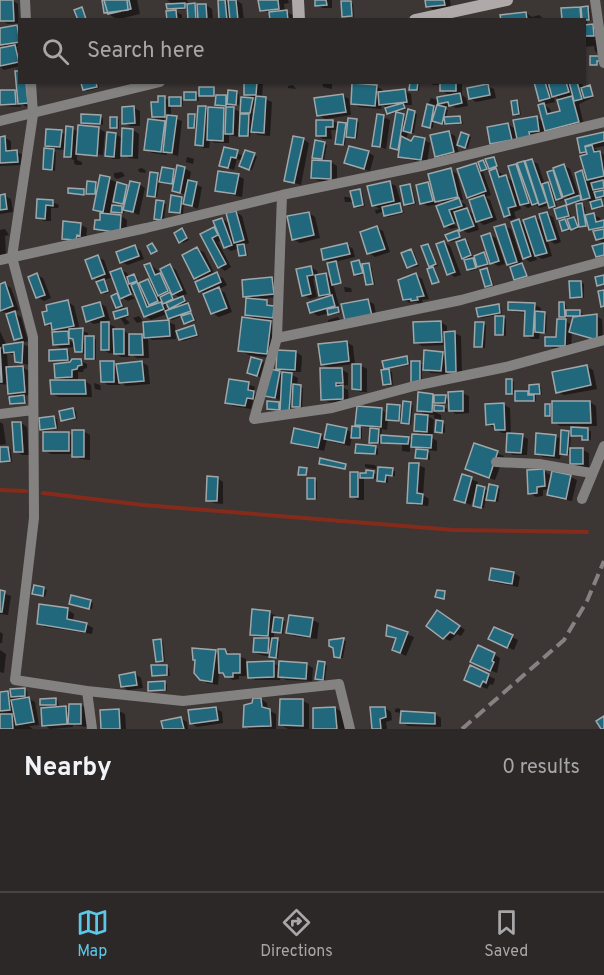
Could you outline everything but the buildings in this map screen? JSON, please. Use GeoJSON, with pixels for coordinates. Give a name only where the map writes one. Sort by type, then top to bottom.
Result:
{"type":"FeatureCollection","features":[{"type":"Feature","properties":{"kind":"street"},"geometry":{"type":"LineString","coordinates":[[25,0],[26,18]]}},
{"type":"Feature","properties":{"kind":"street"},"geometry":{"type":"LineString","coordinates":[[298,0],[299,18]]}},
{"type":"Feature","properties":{"kind":"street"},"geometry":{"type":"LineString","coordinates":[[424,18],[507,0]]}},
{"type":"Feature","properties":{"kind":"street"},"geometry":{"type":"LineString","coordinates":[[595,0],[604,63]]}},
{"type":"Feature","properties":{"kind":"street"},"geometry":{"type":"LineString","coordinates":[[30,84],[33,115],[12,257],[33,337],[34,518],[15,680],[87,691],[183,701],[339,684],[350,729]]}},
{"type":"Feature","properties":{"kind":"street"},"geometry":{"type":"LineString","coordinates":[[0,121],[33,115],[152,84]]}},
{"type":"Feature","properties":{"kind":"street"},"geometry":{"type":"LineString","coordinates":[[0,261],[282,195],[426,165],[604,122]]}},
{"type":"Feature","properties":{"kind":"street"},"geometry":{"type":"LineString","coordinates":[[282,195],[277,338],[254,419],[332,408],[414,386],[506,367],[604,340]]}},
{"type":"Feature","properties":{"kind":"street"},"geometry":{"type":"LineString","coordinates":[[277,338],[461,300],[604,261]]}},
{"type":"Feature","properties":{"kind":"street"},"geometry":{"type":"LineString","coordinates":[[0,414],[33,410]]}},
{"type":"Feature","properties":{"kind":"street"},"geometry":{"type":"LineString","coordinates":[[582,499],[604,446]]}},
{"type":"Feature","properties":{"kind":"street"},"geometry":{"type":"LineString","coordinates":[[496,462],[539,464],[591,473]]}},
{"type":"Feature","properties":{"kind":"street"},"geometry":{"type":"LineString","coordinates":[[87,691],[92,729]]}},
{"type":"Feature","properties":{"kind":"waterway"},"geometry":{"type":"LineString","coordinates":[[0,490],[26,491]]}},
{"type":"Feature","properties":{"kind":"waterway"},"geometry":{"type":"LineString","coordinates":[[43,493],[143,505],[454,530],[587,532]]}},
{"type":"Feature","properties":{"kind":"railway"},"geometry":{"type":"LineString","coordinates":[[462,729],[564,640],[587,601],[604,561]]}}]}
